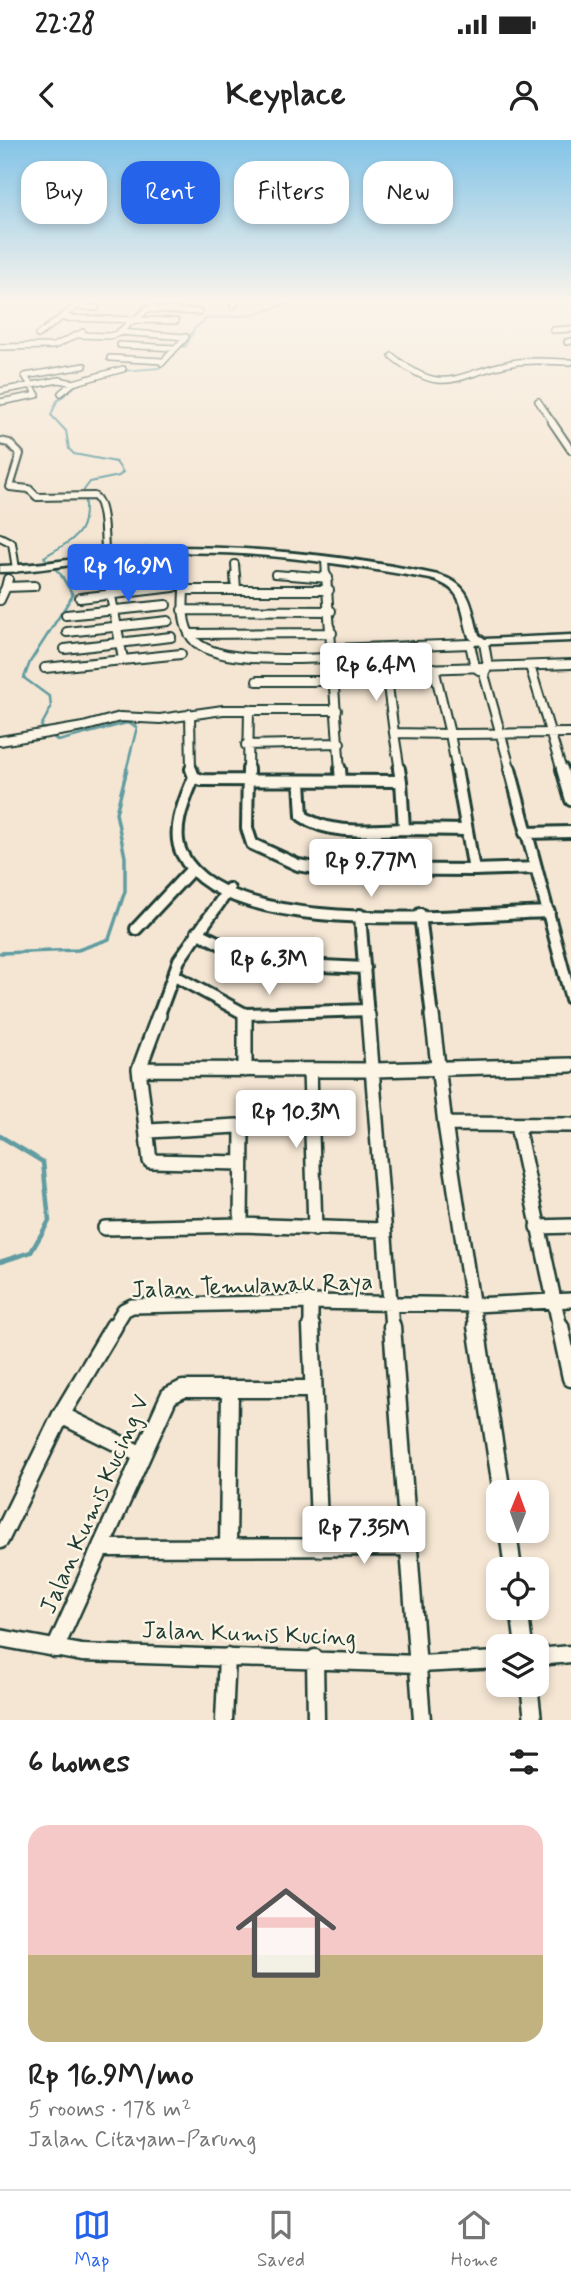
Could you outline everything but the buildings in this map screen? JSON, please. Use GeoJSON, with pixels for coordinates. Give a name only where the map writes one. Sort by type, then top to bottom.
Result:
{"type":"FeatureCollection","features":[{"type":"Feature","properties":{"kind":"street"},"geometry":{"type":"LineString","coordinates":[[0,402],[15,397],[37,396],[26,376],[34,375]]}},
{"type":"Feature","properties":{"kind":"street"},"geometry":{"type":"LineString","coordinates":[[61,393],[73,383],[96,375]]}},
{"type":"Feature","properties":{"kind":"street"},"geometry":{"type":"LineString","coordinates":[[419,375],[451,382],[472,375]]}},
{"type":"Feature","properties":{"kind":"street"},"geometry":{"type":"LineString","coordinates":[[0,391],[62,380],[73,383]]}},
{"type":"Feature","properties":{"kind":"street"},"geometry":{"type":"LineString","coordinates":[[538,401],[570,448]]}},
{"type":"Feature","properties":{"kind":"street"},"geometry":{"type":"LineString","coordinates":[[0,440],[7,442],[20,454],[10,487],[29,489],[37,497],[94,496],[99,499],[103,508],[103,557],[123,659]]}},
{"type":"Feature","properties":{"kind":"street"},"geometry":{"type":"LineString","coordinates":[[0,537],[12,543],[5,582]]}},
{"type":"Feature","properties":{"kind":"street"},"geometry":{"type":"LineString","coordinates":[[5,582],[42,567],[144,552],[234,552],[325,560],[421,575],[456,586],[462,592],[475,667]]}},
{"type":"Feature","properties":{"kind":"street"},"geometry":{"type":"LineString","coordinates":[[325,560],[331,611],[341,781]]}},
{"type":"Feature","properties":{"kind":"street"},"geometry":{"type":"LineString","coordinates":[[235,564],[236,589]]}},
{"type":"Feature","properties":{"kind":"street"},"geometry":{"type":"LineString","coordinates":[[278,589],[274,570],[328,578]]}},
{"type":"Feature","properties":{"kind":"street"},"geometry":{"type":"LineString","coordinates":[[84,582],[178,573]]}},
{"type":"Feature","properties":{"kind":"street"},"geometry":{"type":"LineString","coordinates":[[5,582],[34,586]]}},
{"type":"Feature","properties":{"kind":"street"},"geometry":{"type":"LineString","coordinates":[[80,598],[174,587]]}},
{"type":"Feature","properties":{"kind":"street"},"geometry":{"type":"LineString","coordinates":[[329,590],[184,591],[182,610],[189,634],[199,646],[226,657],[334,653],[472,640],[484,643],[571,638]]}},
{"type":"Feature","properties":{"kind":"street"},"geometry":{"type":"LineString","coordinates":[[66,615],[166,605]]}},
{"type":"Feature","properties":{"kind":"street"},"geometry":{"type":"LineString","coordinates":[[182,610],[331,611]]}},
{"type":"Feature","properties":{"kind":"street"},"geometry":{"type":"LineString","coordinates":[[67,632],[168,621]]}},
{"type":"Feature","properties":{"kind":"street"},"geometry":{"type":"LineString","coordinates":[[189,634],[332,633]]}},
{"type":"Feature","properties":{"kind":"street"},"geometry":{"type":"LineString","coordinates":[[65,649],[171,637]]}},
{"type":"Feature","properties":{"kind":"street"},"geometry":{"type":"LineString","coordinates":[[484,643],[486,670],[525,833],[571,999]]}},
{"type":"Feature","properties":{"kind":"street"},"geometry":{"type":"LineString","coordinates":[[45,668],[181,654]]}},
{"type":"Feature","properties":{"kind":"street"},"geometry":{"type":"LineString","coordinates":[[257,681],[335,677],[386,670],[475,667],[486,670],[571,664]]}},
{"type":"Feature","properties":{"kind":"street"},"geometry":{"type":"LineString","coordinates":[[530,666],[571,800]]}},
{"type":"Feature","properties":{"kind":"street"},"geometry":{"type":"LineString","coordinates":[[434,668],[450,734],[474,870]]}},
{"type":"Feature","properties":{"kind":"street"},"geometry":{"type":"LineString","coordinates":[[386,670],[401,782],[404,829]]}},
{"type":"Feature","properties":{"kind":"street"},"geometry":{"type":"LineString","coordinates":[[0,741],[59,732],[111,718],[160,719],[249,709],[337,710]]}},
{"type":"Feature","properties":{"kind":"street"},"geometry":{"type":"LineString","coordinates":[[249,709],[246,745],[249,840],[281,858],[321,869],[536,868]]}},
{"type":"Feature","properties":{"kind":"street"},"geometry":{"type":"LineString","coordinates":[[190,715],[189,761],[194,777],[179,816],[181,853],[201,877],[274,908],[302,914],[549,912]]}},
{"type":"Feature","properties":{"kind":"street"},"geometry":{"type":"LineString","coordinates":[[394,733],[571,733]]}},
{"type":"Feature","properties":{"kind":"street"},"geometry":{"type":"LineString","coordinates":[[246,745],[340,743]]}},
{"type":"Feature","properties":{"kind":"street"},"geometry":{"type":"LineString","coordinates":[[194,777],[401,782]]}},
{"type":"Feature","properties":{"kind":"street"},"geometry":{"type":"LineString","coordinates":[[300,781],[302,816],[312,824],[331,827],[467,830]]}},
{"type":"Feature","properties":{"kind":"street"},"geometry":{"type":"LineString","coordinates":[[525,833],[571,832]]}},
{"type":"Feature","properties":{"kind":"street"},"geometry":{"type":"LineString","coordinates":[[136,929],[192,869]]}},
{"type":"Feature","properties":{"kind":"street"},"geometry":{"type":"LineString","coordinates":[[229,889],[197,932],[173,975],[139,1069],[149,1131],[148,1158],[154,1161],[241,1163]]}},
{"type":"Feature","properties":{"kind":"street"},"geometry":{"type":"LineString","coordinates":[[420,914],[443,1069],[445,1124],[500,1480]]}},
{"type":"Feature","properties":{"kind":"street"},"geometry":{"type":"LineString","coordinates":[[360,915],[422,1720]]}},
{"type":"Feature","properties":{"kind":"street"},"geometry":{"type":"LineString","coordinates":[[197,932],[259,963],[365,968]]}},
{"type":"Feature","properties":{"kind":"street"},"geometry":{"type":"LineString","coordinates":[[173,975],[245,1014],[368,1010]]}},
{"type":"Feature","properties":{"kind":"street"},"geometry":{"type":"LineString","coordinates":[[244,1070],[245,1014]]}},
{"type":"Feature","properties":{"kind":"street"},"geometry":{"type":"LineString","coordinates":[[139,1069],[374,1070],[571,1065]]}},
{"type":"Feature","properties":{"kind":"street"},"geometry":{"type":"LineString","coordinates":[[310,1070],[315,1229]]}},
{"type":"Feature","properties":{"kind":"street"},"geometry":{"type":"LineString","coordinates":[[445,1124],[571,1125]]}},
{"type":"Feature","properties":{"kind":"street"},"geometry":{"type":"LineString","coordinates":[[517,1126],[571,1378]]}},
{"type":"Feature","properties":{"kind":"street"},"geometry":{"type":"LineString","coordinates":[[149,1131],[242,1129],[241,1225]]}},
{"type":"Feature","properties":{"kind":"street"},"geometry":{"type":"LineString","coordinates":[[105,1228],[241,1225],[383,1230]]}},
{"type":"Feature","properties":{"kind":"street"},"geometry":{"type":"LineString","coordinates":[[537,1227],[571,1226]]}},
{"type":"Feature","properties":{"kind":"street","name":"Jalan Temulawak Raya"},"geometry":{"type":"LineString","coordinates":[[0,1540],[61,1415],[124,1310],[132,1306],[311,1302],[475,1305],[571,1300]]}},
{"type":"Feature","properties":{"kind":"street"},"geometry":{"type":"LineString","coordinates":[[311,1302],[312,1389],[320,1548]]}},
{"type":"Feature","properties":{"kind":"street","name":"Jalan Kumis Kucing V"},"geometry":{"type":"LineString","coordinates":[[55,1649],[103,1548],[169,1396],[175,1390],[312,1389]]}},
{"type":"Feature","properties":{"kind":"street"},"geometry":{"type":"LineString","coordinates":[[228,1546],[230,1390]]}},
{"type":"Feature","properties":{"kind":"street"},"geometry":{"type":"LineString","coordinates":[[61,1415],[142,1455]]}},
{"type":"Feature","properties":{"kind":"street"},"geometry":{"type":"LineString","coordinates":[[103,1548],[407,1547]]}},
{"type":"Feature","properties":{"kind":"street","name":"Jalan Kumis Kucing"},"geometry":{"type":"LineString","coordinates":[[0,1638],[82,1653],[315,1658],[419,1664],[486,1661]]}},
{"type":"Feature","properties":{"kind":"street"},"geometry":{"type":"LineString","coordinates":[[549,1656],[571,1654]]}},
{"type":"Feature","properties":{"kind":"street"},"geometry":{"type":"LineString","coordinates":[[224,1720],[228,1657]]}},
{"type":"Feature","properties":{"kind":"street"},"geometry":{"type":"LineString","coordinates":[[315,1658],[316,1720]]}},
{"type":"Feature","properties":{"kind":"street"},"geometry":{"type":"LineString","coordinates":[[530,1697],[533,1720]]}},
{"type":"Feature","properties":{"kind":"waterway"},"geometry":{"type":"LineString","coordinates":[[63,577],[44,557],[66,544],[79,532],[85,516],[84,490],[90,482],[119,476],[123,472],[116,462],[74,454],[69,449],[66,431],[51,415],[57,401],[79,383]]}},
{"type":"Feature","properties":{"kind":"waterway"},"geometry":{"type":"LineString","coordinates":[[61,575],[73,595],[30,662],[24,678],[50,697],[51,708],[41,726],[58,741],[127,723],[137,727],[126,771]]}},
{"type":"Feature","properties":{"kind":"waterway"},"geometry":{"type":"LineString","coordinates":[[0,953],[78,950],[109,939],[125,891],[125,857],[116,813],[127,769]]}},
{"type":"Feature","properties":{"kind":"waterway"},"geometry":{"type":"LineString","coordinates":[[0,1136],[43,1162],[49,1221],[31,1252],[0,1262]]}}]}
